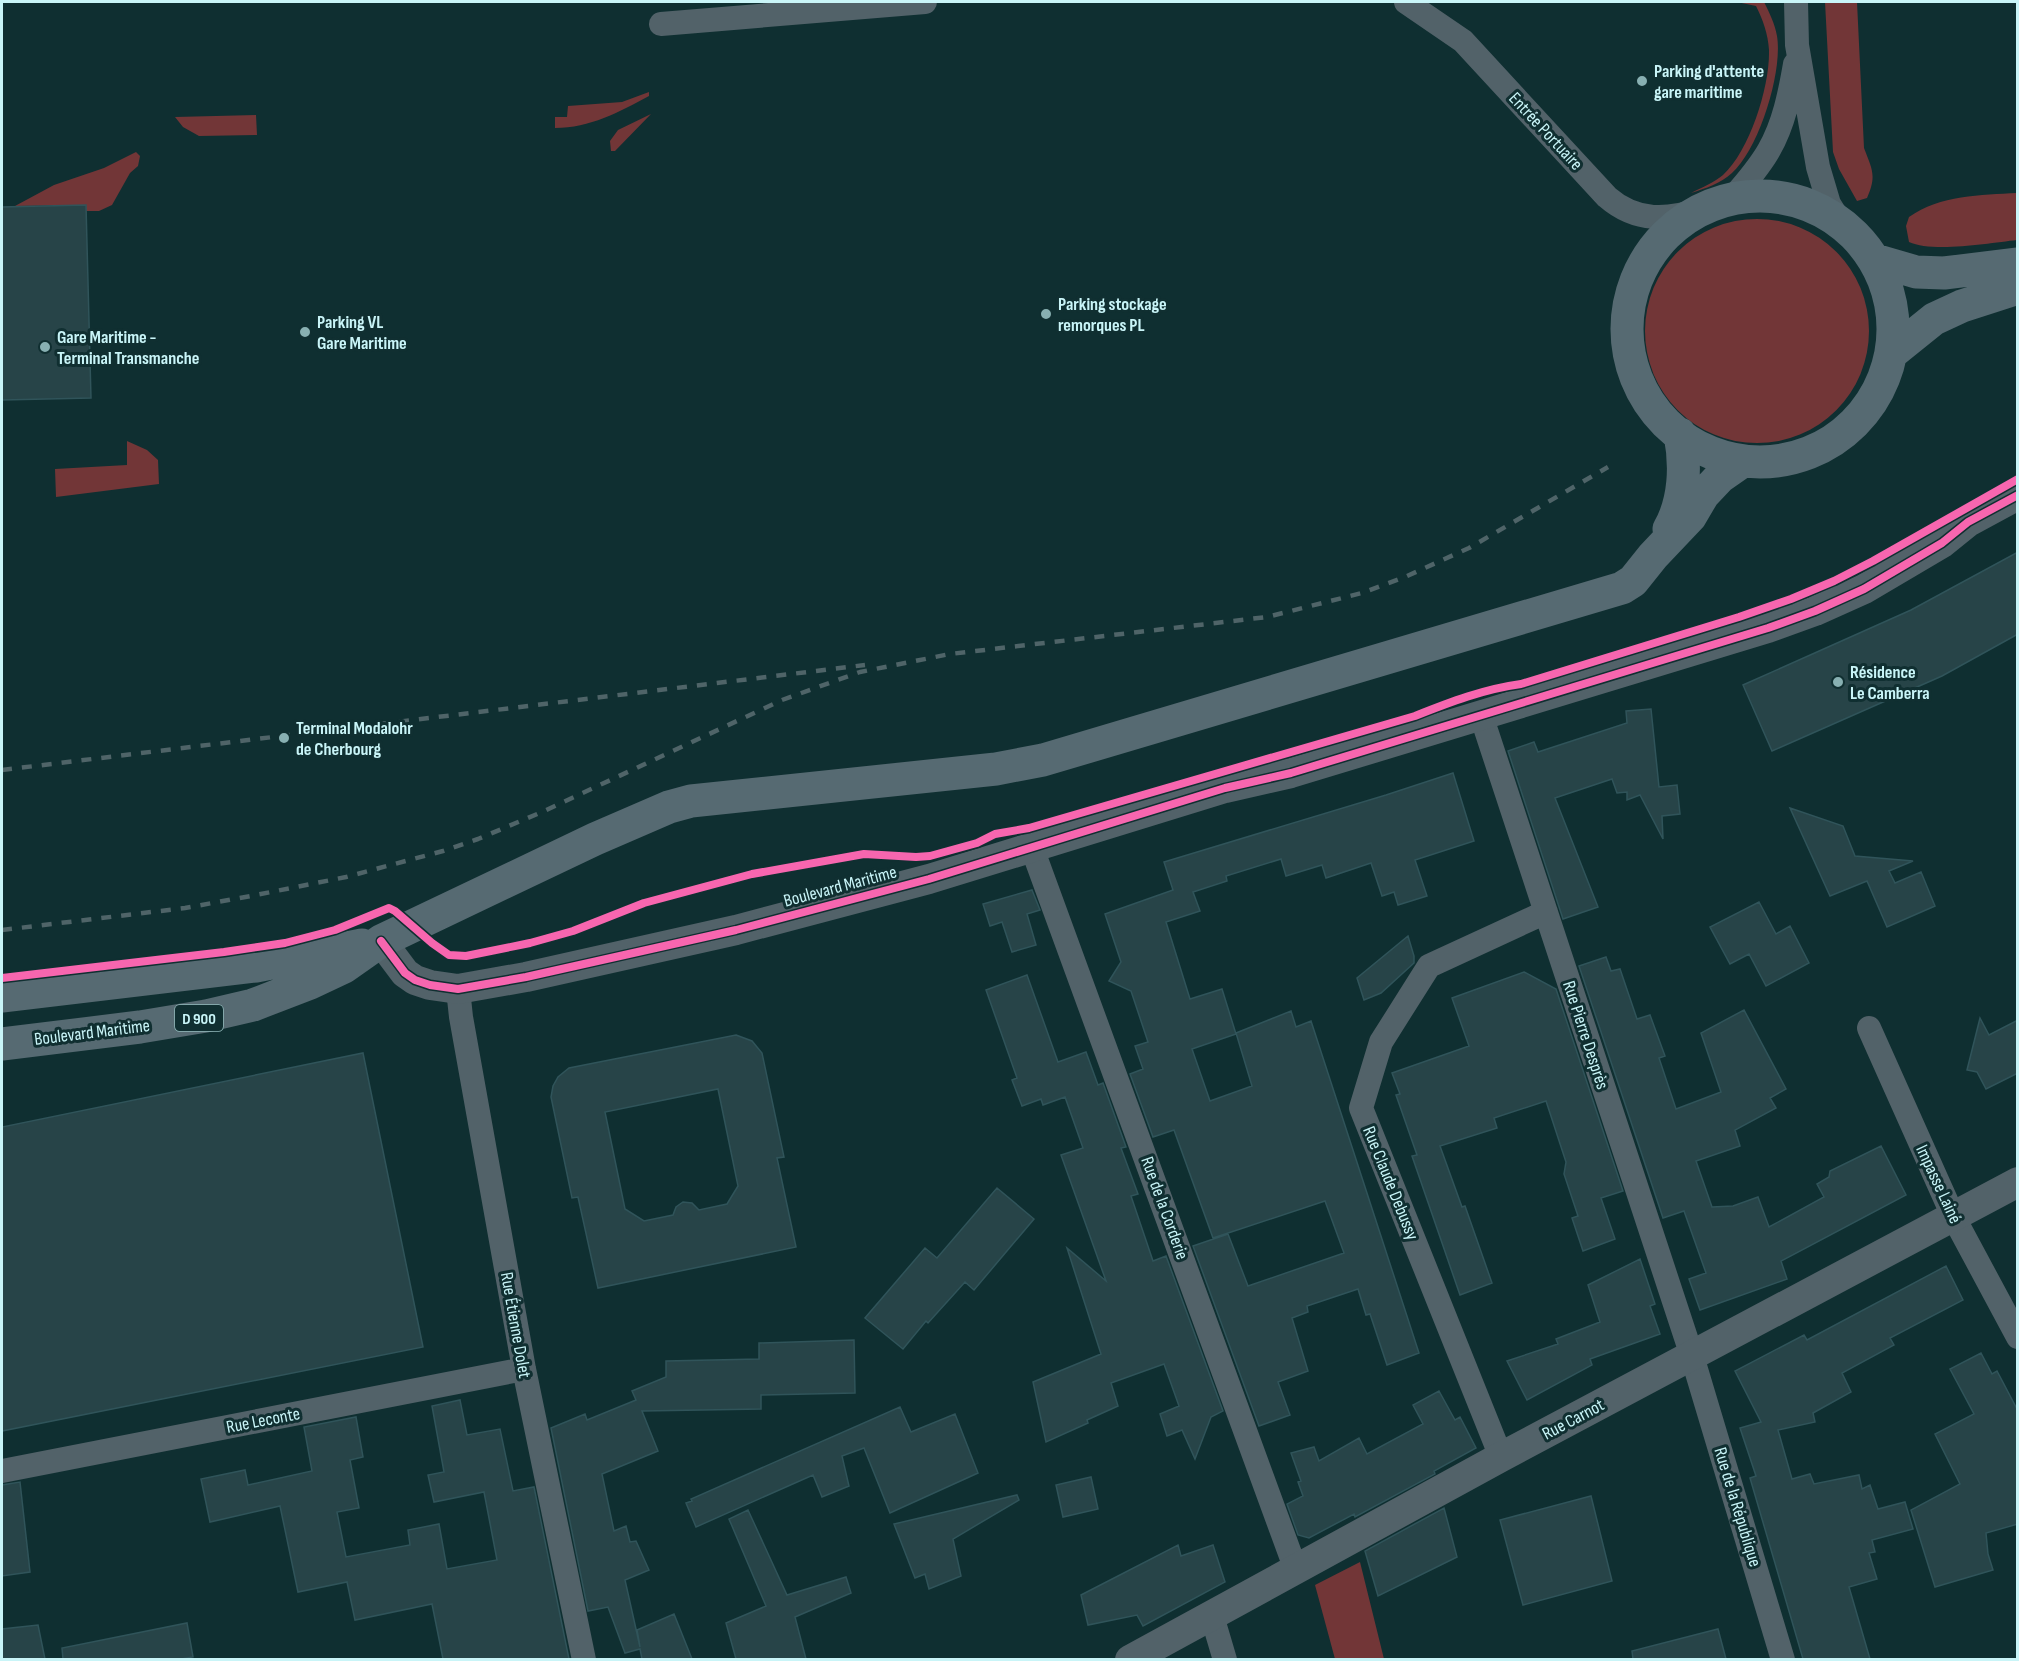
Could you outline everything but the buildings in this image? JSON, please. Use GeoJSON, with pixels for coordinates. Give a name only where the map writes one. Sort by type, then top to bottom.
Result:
{"type":"FeatureCollection","features":[{"type":"Feature","properties":{"kind":"main road"},"geometry":{"type":"LineString","coordinates":[[1760,196],[1789,199],[1816,208],[1841,223],[1855,235],[1875,260],[1888,289],[1894,321],[1893,352],[1884,383],[1867,411],[1844,434],[1817,451],[1786,461],[1754,463],[1722,457],[1692,445],[1665,423],[1644,395],[1631,362],[1625,322],[1637,275],[1651,253],[1675,227],[1718,204],[1760,196]]}},
{"type":"Feature","properties":{"kind":"main road"},"geometry":{"type":"LineString","coordinates":[[1875,260],[1916,272],[1944,273],[2018,264]]}},
{"type":"Feature","properties":{"kind":"main road"},"geometry":{"type":"LineString","coordinates":[[1893,352],[1934,320],[1962,306],[2018,288]]}},
{"type":"Feature","properties":{"kind":"main road"},"geometry":{"type":"LineString","coordinates":[[1653,556],[1678,510],[1684,471],[1684,454],[1680,434]]}},
{"type":"Feature","properties":{"kind":"main road"},"geometry":{"type":"LineString","coordinates":[[2,996],[256,966],[381,941],[595,839],[680,804],[713,797],[996,769],[1043,760],[1622,588],[1633,581],[1690,517],[1704,495],[1720,477],[1743,461]]}},
{"type":"Feature","properties":{"kind":"main road","name":"Boulevard Maritime"},"geometry":{"type":"LineString","coordinates":[[2,1044],[141,1027],[254,1005],[344,967],[381,941]]}},
{"type":"Feature","properties":{"kind":"street"},"geometry":{"type":"LineString","coordinates":[[661,24],[925,2]]}},
{"type":"Feature","properties":{"kind":"street","name":"Entrée Portuaire"},"geometry":{"type":"LineString","coordinates":[[1406,2],[1463,41],[1607,197],[1620,208],[1636,215],[1660,217],[1680,216],[1718,204]]}},
{"type":"Feature","properties":{"kind":"street"},"geometry":{"type":"LineString","coordinates":[[1718,204],[1752,176],[1769,150],[1778,130],[1792,84],[1797,45],[1780,2]]}},
{"type":"Feature","properties":{"kind":"street"},"geometry":{"type":"LineString","coordinates":[[1796,2],[1797,45],[1818,167],[1829,204],[1841,223]]}},
{"type":"Feature","properties":{"kind":"street","name":"Boulevard Maritime"},"geometry":{"type":"LineString","coordinates":[[381,941],[405,973],[415,980],[430,985],[458,989],[526,977],[736,930],[929,879],[1225,788],[1291,773],[1705,648],[1815,611],[1884,577],[1942,543],[1968,522],[2018,495]]}},
{"type":"Feature","properties":{"kind":"street","name":"Rue Pierre Desprès"},"geometry":{"type":"LineString","coordinates":[[1481,715],[1692,1355]]}},
{"type":"Feature","properties":{"kind":"street","name":"Rue de la Corderie"},"geometry":{"type":"LineString","coordinates":[[1032,848],[1296,1570]]}},
{"type":"Feature","properties":{"kind":"street","name":"Rue Claude Debussy"},"geometry":{"type":"LineString","coordinates":[[1501,1457],[1361,1108],[1381,1042],[1429,966],[1546,912]]}},
{"type":"Feature","properties":{"kind":"street","name":"Rue Étienne Dolet"},"geometry":{"type":"LineString","coordinates":[[458,989],[461,1017],[524,1369],[584,1659]]}},
{"type":"Feature","properties":{"kind":"street","name":"Impasse Lainé"},"geometry":{"type":"LineString","coordinates":[[1869,1028],[1953,1216],[2018,1337]]}},
{"type":"Feature","properties":{"kind":"street","name":"Rue Carnot"},"geometry":{"type":"LineString","coordinates":[[1130,1659],[1501,1457],[2018,1182]]}},
{"type":"Feature","properties":{"kind":"street","name":"Rue de la République"},"geometry":{"type":"LineString","coordinates":[[1692,1355],[1783,1659]]}},
{"type":"Feature","properties":{"kind":"street","name":"Rue Leconte"},"geometry":{"type":"LineString","coordinates":[[2,1471],[524,1369]]}},
{"type":"Feature","properties":{"kind":"street"},"geometry":{"type":"LineString","coordinates":[[1212,1616],[1225,1659]]}},
{"type":"Feature","properties":{"kind":"shaded area"},"geometry":{"type":"Polygon","coordinates":[[[1737,2],[1764,2],[1772,18],[1778,51],[1773,89],[1760,129],[1742,162],[1723,180],[1691,193],[1720,178],[1733,164],[1750,134],[1762,99],[1769,50],[1766,33],[1756,6],[1737,2]]]}},
{"type":"Feature","properties":{"kind":"shaded area"},"geometry":{"type":"Polygon","coordinates":[[[1825,2],[1857,2],[1864,148],[1873,178],[1867,198],[1857,201],[1839,169],[1833,152],[1825,2]]]}},
{"type":"Feature","properties":{"kind":"shaded area"},"geometry":{"type":"Polygon","coordinates":[[[649,92],[649,96],[604,118],[580,125],[555,128],[555,117],[567,117],[568,106],[622,102],[649,92]]]}},
{"type":"Feature","properties":{"kind":"shaded area"},"geometry":{"type":"Polygon","coordinates":[[[651,114],[615,151],[611,151],[610,141],[618,130],[651,114]]]}},
{"type":"Feature","properties":{"kind":"shaded area"},"geometry":{"type":"Polygon","coordinates":[[[256,115],[257,135],[199,136],[183,127],[175,117],[256,115]]]}},
{"type":"Feature","properties":{"kind":"shaded area"},"geometry":{"type":"Polygon","coordinates":[[[136,152],[140,156],[138,166],[130,173],[112,205],[99,211],[86,211],[85,205],[15,206],[54,185],[104,168],[136,152]]]}},
{"type":"Feature","properties":{"kind":"shaded area"},"geometry":{"type":"Polygon","coordinates":[[[2017,193],[2017,240],[1947,247],[1932,247],[1909,242],[1906,226],[1909,217],[1934,204],[1989,194],[2017,193]]]}},
{"type":"Feature","properties":{"kind":"shaded area"},"geometry":{"type":"Polygon","coordinates":[[[1746,219],[1768,219],[1800,227],[1810,232],[1828,244],[1844,260],[1861,288],[1867,309],[1869,331],[1867,353],[1861,374],[1844,402],[1828,418],[1800,435],[1768,443],[1746,443],[1714,435],[1704,430],[1686,418],[1670,402],[1653,374],[1645,342],[1645,320],[1653,288],[1658,278],[1670,260],[1686,244],[1714,227],[1746,219]]]}},
{"type":"Feature","properties":{"kind":"shaded area"},"geometry":{"type":"Polygon","coordinates":[[[127,441],[147,450],[158,460],[159,484],[56,497],[55,469],[127,465],[127,441]]]}},
{"type":"Feature","properties":{"kind":"shaded area"},"geometry":{"type":"Polygon","coordinates":[[[1360,1562],[1384,1659],[1335,1659],[1315,1585],[1360,1562]]]}},
{"type":"Feature","properties":{"kind":"railway"},"geometry":{"type":"LineString","coordinates":[[2,930],[185,908],[346,877],[443,851],[542,812],[782,700],[860,672],[950,654],[1267,617],[1362,593],[1405,577],[1469,548],[1608,467]]}},
{"type":"Feature","properties":{"kind":"railway"},"geometry":{"type":"LineString","coordinates":[[2,770],[865,665]]}},
{"type":"Feature","properties":{"kind":"cycle path"},"geometry":{"type":"LineString","coordinates":[[2,978],[285,943],[335,930],[389,908],[449,955],[466,956],[530,943],[573,931],[644,903],[752,874],[864,854],[930,856],[977,843],[995,834],[1029,828],[1415,716],[1467,697],[1521,684],[1791,599],[1873,561],[2018,479]]}},
{"type":"Feature","properties":{"kind":"cycle path"},"geometry":{"type":"LineString","coordinates":[[381,941],[405,973],[415,980],[430,985],[458,989],[526,977],[736,930],[929,879],[1225,788],[1291,773],[1768,628],[1815,611],[1864,589],[1942,543],[1968,522],[2018,495]]}},
{"type":"Feature","properties":{"kind":"place","name":"Parking d'attente gare maritime"},"geometry":{"type":"Point","coordinates":[1642,81]}},
{"type":"Feature","properties":{"kind":"place","name":"Parking stockage remorques PL"},"geometry":{"type":"Point","coordinates":[1046,314]}},
{"type":"Feature","properties":{"kind":"place","name":"Parking VL Gare Maritime"},"geometry":{"type":"Point","coordinates":[305,332]}},
{"type":"Feature","properties":{"kind":"place","name":"Gare Maritime - Terminal Transmanche"},"geometry":{"type":"Point","coordinates":[45,347]}},
{"type":"Feature","properties":{"kind":"place","name":"Résidence Le Camberra"},"geometry":{"type":"Point","coordinates":[1838,682]}},
{"type":"Feature","properties":{"kind":"place","name":"Terminal Modalohr de Cherbourg"},"geometry":{"type":"Point","coordinates":[284,738]}}]}
